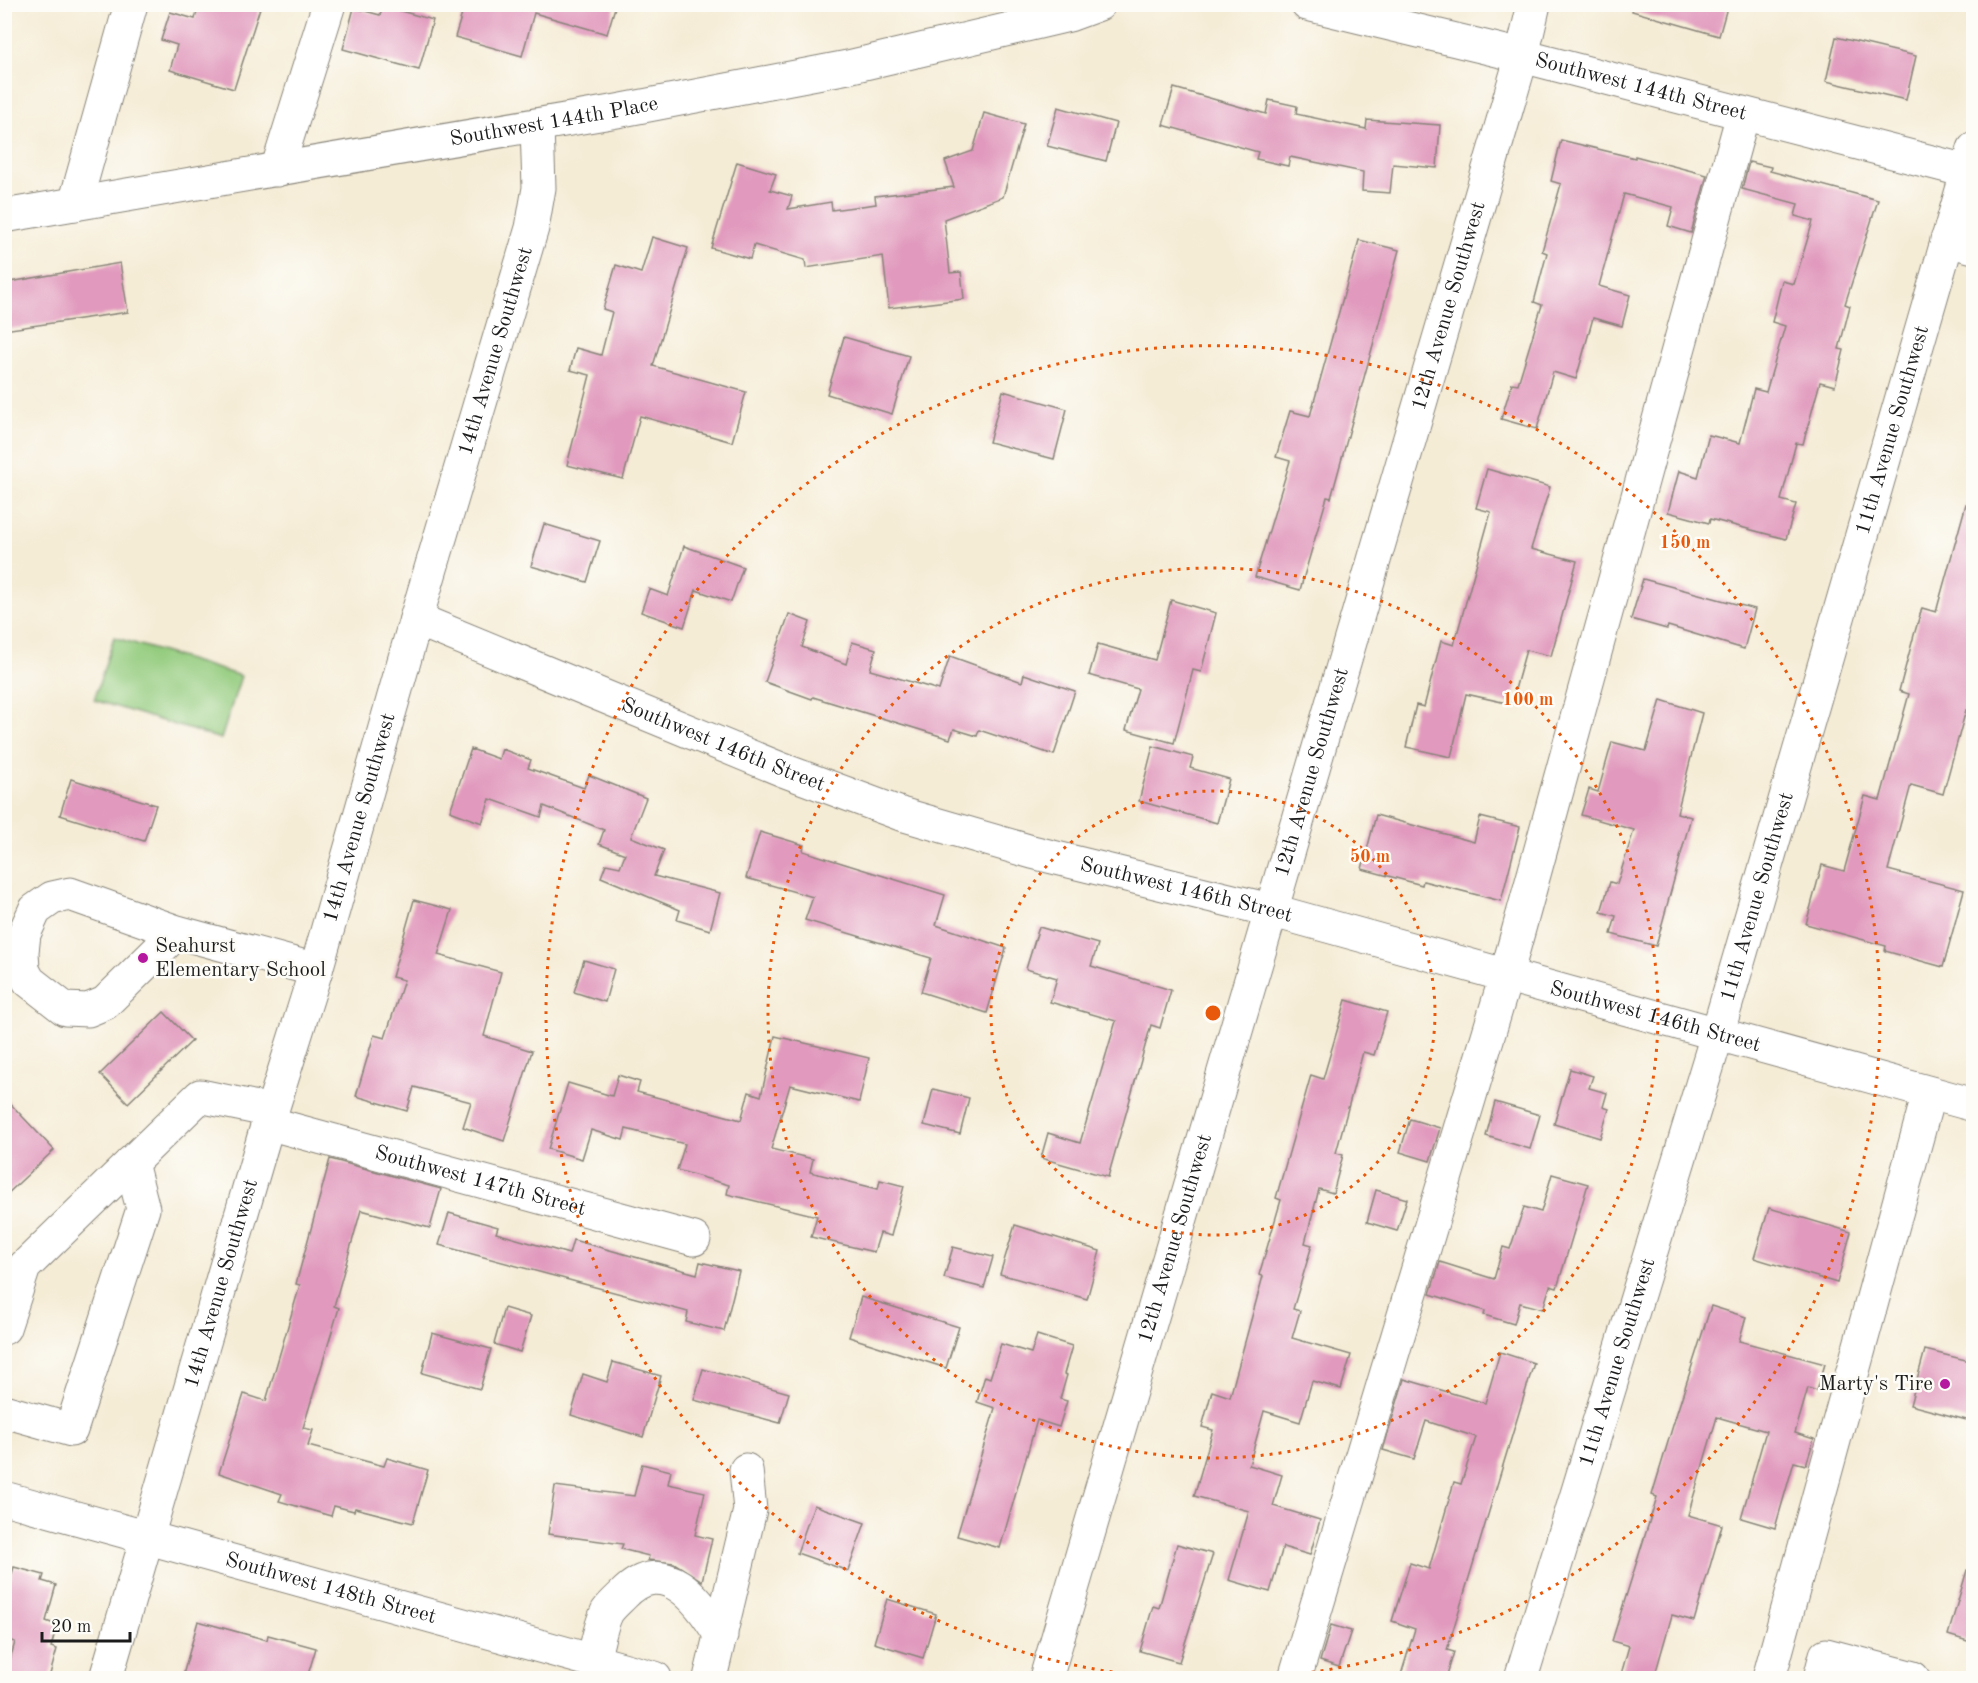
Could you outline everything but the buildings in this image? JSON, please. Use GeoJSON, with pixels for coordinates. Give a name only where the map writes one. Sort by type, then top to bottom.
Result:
{"type":"FeatureCollection","features":[{"type":"Feature","properties":{"kind":"street"},"geometry":{"type":"LineString","coordinates":[[75,204],[130,4]]}},
{"type":"Feature","properties":{"kind":"street"},"geometry":{"type":"LineString","coordinates":[[277,170],[328,4]]}},
{"type":"Feature","properties":{"kind":"street","name":"Southwest 144th Place"},"geometry":{"type":"LineString","coordinates":[[4,216],[537,126],[848,67],[1069,15],[1099,4]]}},
{"type":"Feature","properties":{"kind":"street","name":"Southwest 144th Street"},"geometry":{"type":"LineString","coordinates":[[1307,4],[1522,56],[1743,114],[1971,164]]}},
{"type":"Feature","properties":{"kind":"street","name":"12th Avenue Southwest"},"geometry":{"type":"LineString","coordinates":[[1046,1678],[1522,56],[1534,4]]}},
{"type":"Feature","properties":{"kind":"street"},"geometry":{"type":"LineString","coordinates":[[1295,1678],[1506,976],[1743,114]]}},
{"type":"Feature","properties":{"kind":"street","name":"14th Avenue Southwest"},"geometry":{"type":"LineString","coordinates":[[106,1678],[270,1117],[316,970],[416,619],[532,228],[539,188],[537,126]]}},
{"type":"Feature","properties":{"kind":"street","name":"11th Avenue Southwest"},"geometry":{"type":"LineString","coordinates":[[1521,1678],[1960,243],[1971,164]]}},
{"type":"Feature","properties":{"kind":"street","name":"Southwest 146th Street"},"geometry":{"type":"LineString","coordinates":[[416,619],[783,770],[901,814],[1032,852],[1270,910],[1974,1105]]}},
{"type":"Feature","properties":{"kind":"street"},"geometry":{"type":"LineString","coordinates":[[177,932],[105,1003],[88,1010],[65,1009],[29,981],[23,970],[24,934],[36,910],[52,898],[70,894],[177,932],[316,970]]}},
{"type":"Feature","properties":{"kind":"street"},"geometry":{"type":"LineString","coordinates":[[1768,1678],[1929,1093]]}},
{"type":"Feature","properties":{"kind":"street","name":"Southwest 147th Street"},"geometry":{"type":"LineString","coordinates":[[131,1163],[200,1096],[694,1239]]}},
{"type":"Feature","properties":{"kind":"street"},"geometry":{"type":"LineString","coordinates":[[4,1328],[11,1281],[131,1163],[144,1209],[71,1430],[4,1411]]}},
{"type":"Feature","properties":{"kind":"street"},"geometry":{"type":"LineString","coordinates":[[710,1678],[750,1510],[746,1470]]}},
{"type":"Feature","properties":{"kind":"street","name":"Southwest 148th Street"},"geometry":{"type":"LineString","coordinates":[[4,1498],[656,1678]]}},
{"type":"Feature","properties":{"kind":"street"},"geometry":{"type":"LineString","coordinates":[[593,1661],[608,1612],[636,1582],[662,1578],[682,1586],[704,1607],[721,1636]]}},
{"type":"Feature","properties":{"kind":"street"},"geometry":{"type":"LineString","coordinates":[[1820,1678],[1826,1655],[1913,1678]]}},
{"type":"Feature","properties":{"kind":"green space"},"geometry":{"type":"Polygon","coordinates":[[[114,637],[241,676],[221,739],[94,700],[114,637]]]}},
{"type":"Feature","properties":{"kind":"place","name":"Seahurst Elementary School"},"geometry":{"type":"Point","coordinates":[143,958]}},
{"type":"Feature","properties":{"kind":"place","name":"Marty's Tire"},"geometry":{"type":"Point","coordinates":[1945,1384]}}]}
